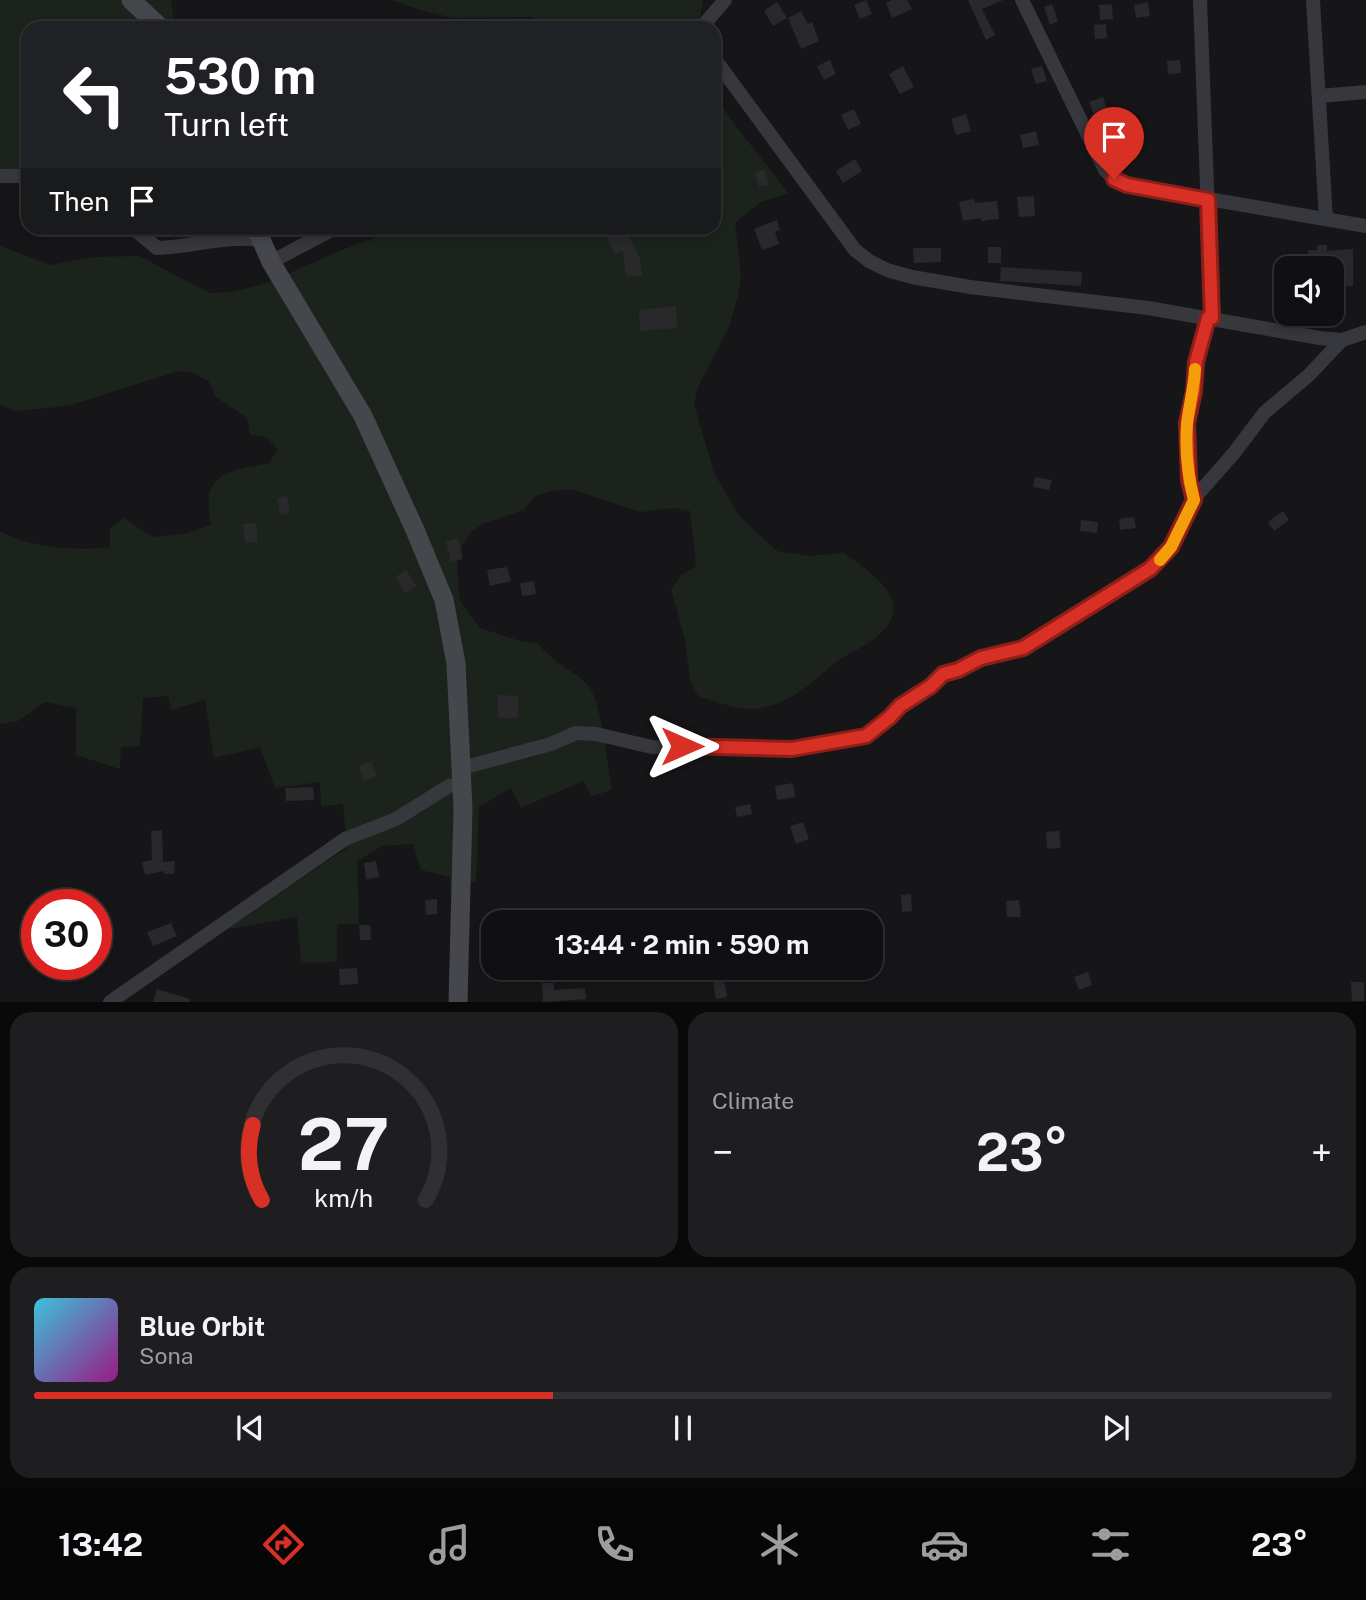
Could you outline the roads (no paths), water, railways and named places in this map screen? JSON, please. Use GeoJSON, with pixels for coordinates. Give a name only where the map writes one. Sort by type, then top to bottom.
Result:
{"type":"FeatureCollection","features":[{"type":"Feature","properties":{"kind":"street"},"geometry":{"type":"LineString","coordinates":[[131,0],[154,21]]}},
{"type":"Feature","properties":{"kind":"street"},"geometry":{"type":"LineString","coordinates":[[707,21],[724,0]]}},
{"type":"Feature","properties":{"kind":"street"},"geometry":{"type":"LineString","coordinates":[[1022,0],[1105,170],[1114,179],[1127,185],[1366,226]]}},
{"type":"Feature","properties":{"kind":"street"},"geometry":{"type":"LineString","coordinates":[[1194,500],[1189,480],[1187,423],[1194,391],[1196,362],[1210,318],[1200,0]]}},
{"type":"Feature","properties":{"kind":"street"},"geometry":{"type":"LineString","coordinates":[[1313,0],[1326,219]]}},
{"type":"Feature","properties":{"kind":"street"},"geometry":{"type":"LineString","coordinates":[[721,68],[855,250],[887,270],[970,287],[1135,306],[1320,338],[1342,340],[1366,331]]}},
{"type":"Feature","properties":{"kind":"street"},"geometry":{"type":"LineString","coordinates":[[1319,96],[1366,92]]}},
{"type":"Feature","properties":{"kind":"street"},"geometry":{"type":"LineString","coordinates":[[0,176],[21,176]]}},
{"type":"Feature","properties":{"kind":"street"},"geometry":{"type":"LineString","coordinates":[[141,235],[157,248],[186,247],[252,235]]}},
{"type":"Feature","properties":{"kind":"street"},"geometry":{"type":"LineString","coordinates":[[258,235],[271,262],[363,416],[442,593],[456,663],[462,776],[458,1002]]}},
{"type":"Feature","properties":{"kind":"street"},"geometry":{"type":"LineString","coordinates":[[271,262],[322,235]]}},
{"type":"Feature","properties":{"kind":"street"},"geometry":{"type":"LineString","coordinates":[[110,1002],[345,839],[396,819],[462,776],[576,733],[596,734],[652,747],[792,749],[866,736],[943,674],[958,670],[981,658],[1023,648],[1150,569],[1171,547],[1194,500],[1265,412],[1309,375],[1342,340]]}}]}
